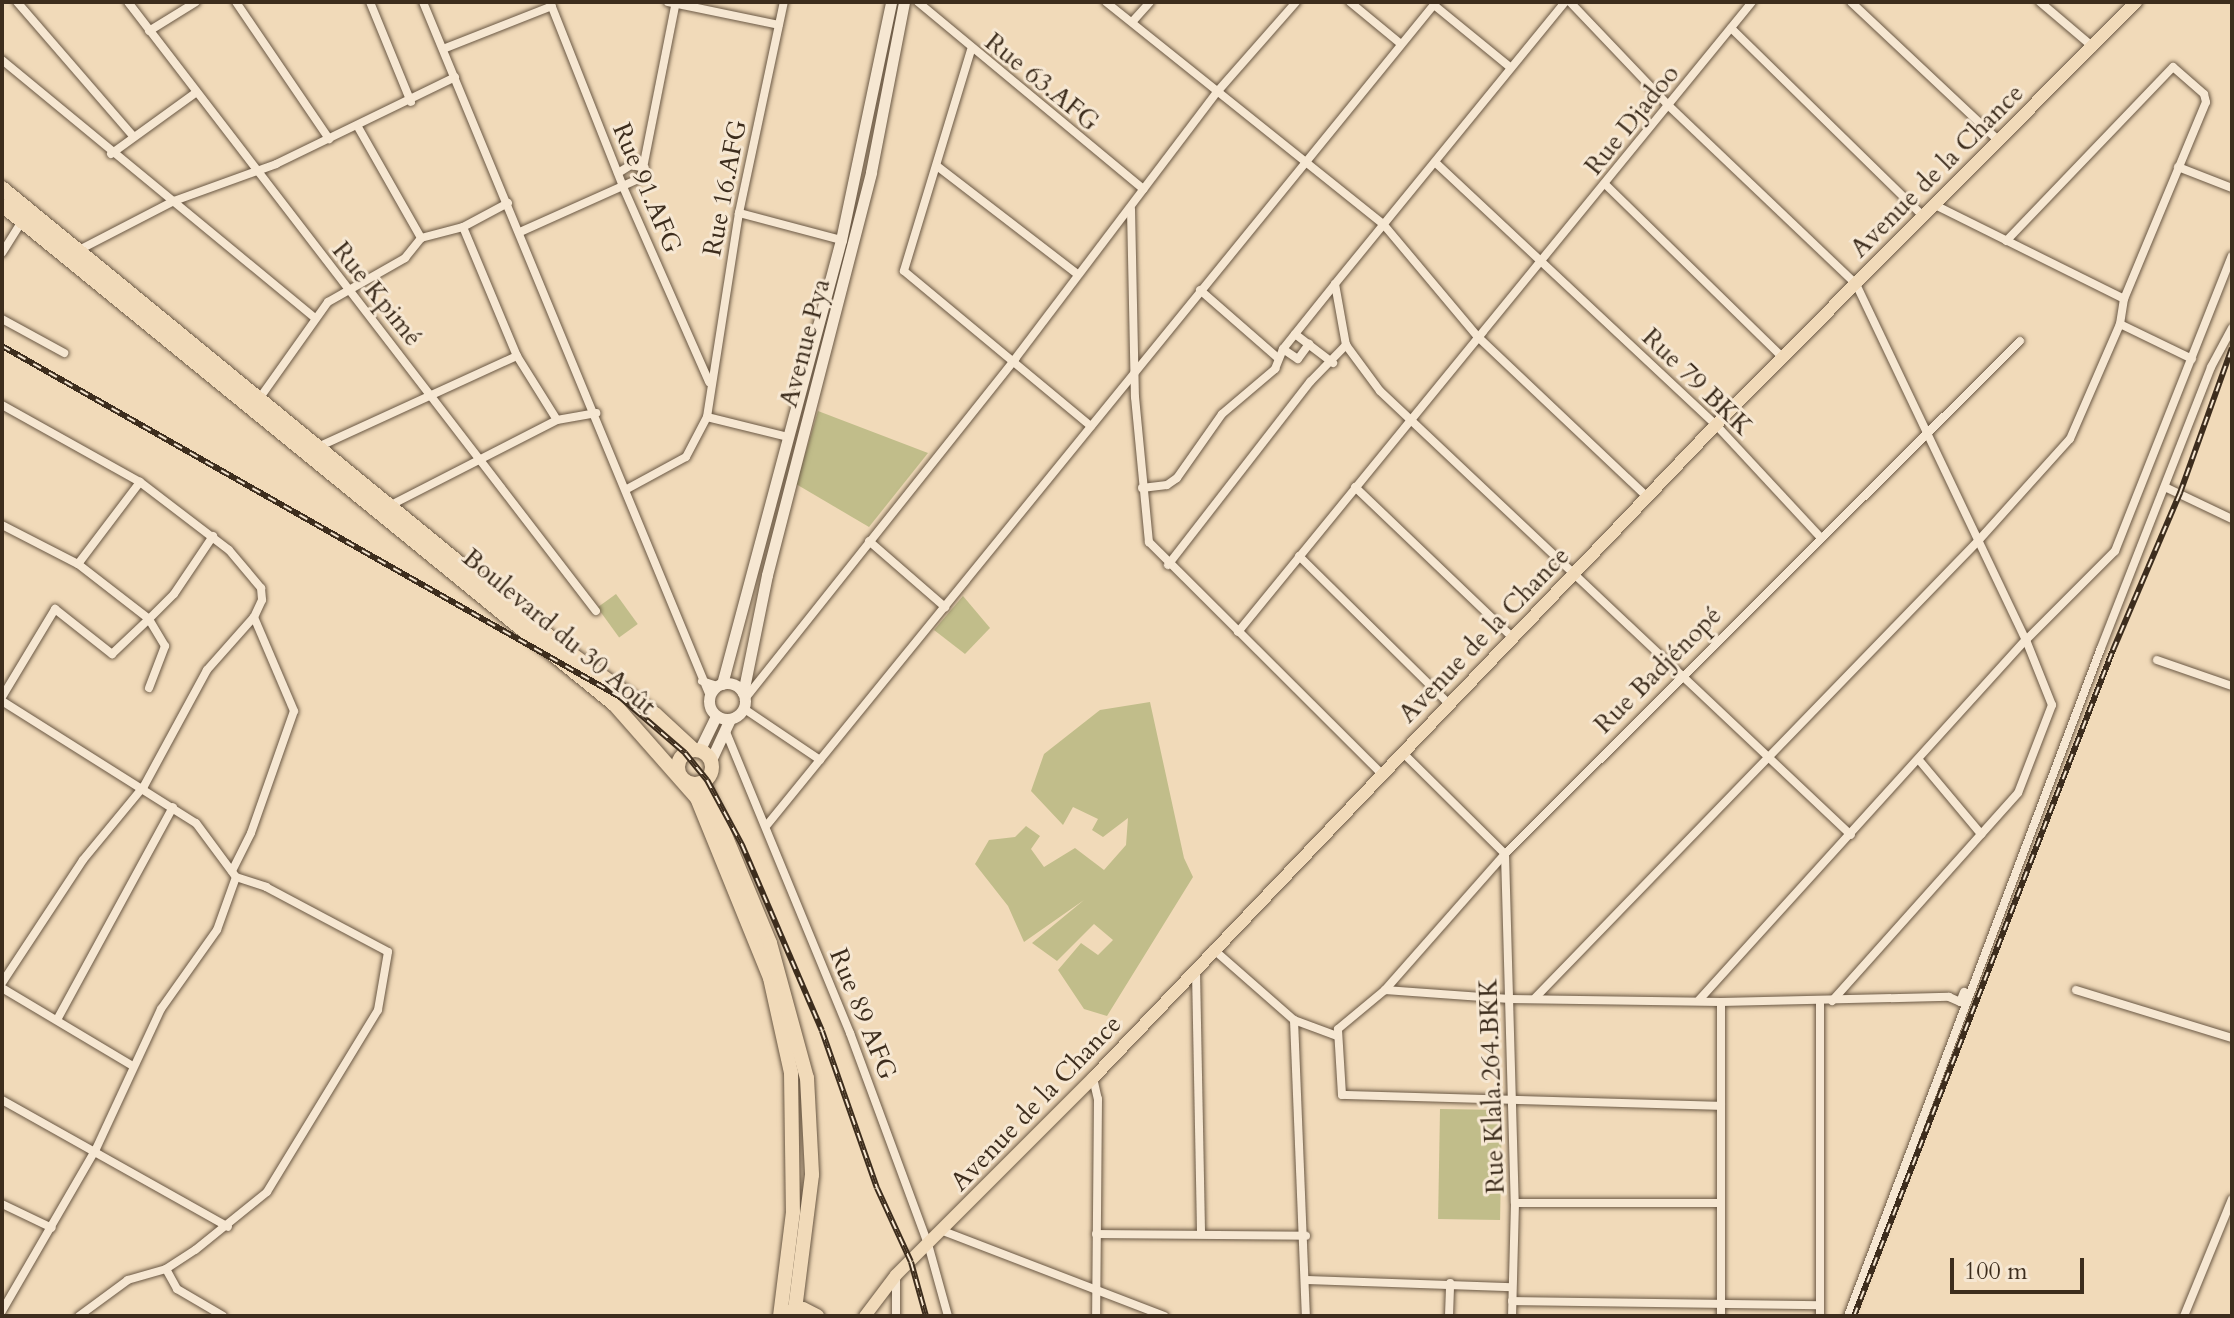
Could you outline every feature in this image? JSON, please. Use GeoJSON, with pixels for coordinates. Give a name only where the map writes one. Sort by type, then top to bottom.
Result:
{"type":"FeatureCollection","features":[{"type":"Feature","properties":{"kind":"highway","name":"Boulevard du 30 Août"},"geometry":{"type":"LineString","coordinates":[[2,188],[584,665],[655,714],[702,754]]}},
{"type":"Feature","properties":{"kind":"highway","name":"Boulevard du 30 Août"},"geometry":{"type":"LineString","coordinates":[[2,205],[615,705],[681,776],[697,798],[736,885],[770,978],[791,1073],[793,1212],[786,1314]]}},
{"type":"Feature","properties":{"kind":"highway"},"geometry":{"type":"LineString","coordinates":[[702,754],[712,771],[703,782],[691,784],[681,776],[679,761],[702,754]]}},
{"type":"Feature","properties":{"kind":"highway"},"geometry":{"type":"LineString","coordinates":[[703,782],[770,943],[807,1078],[812,1175],[786,1314],[817,1316]]}},
{"type":"Feature","properties":{"kind":"main road","name":"Avenue Pya"},"geometry":{"type":"LineString","coordinates":[[716,689],[841,240],[891,2]]}},
{"type":"Feature","properties":{"kind":"main road","name":"Avenue Pya"},"geometry":{"type":"LineString","coordinates":[[743,700],[767,575],[871,172],[904,2]]}},
{"type":"Feature","properties":{"kind":"main road","name":"Avenue de la Chance"},"geometry":{"type":"LineString","coordinates":[[851,1316],[868,1311],[896,1275],[1093,1078],[1381,773],[1782,357],[2136,2]]}},
{"type":"Feature","properties":{"kind":"main road"},"geometry":{"type":"LineString","coordinates":[[716,689],[743,700],[730,719],[726,732],[702,754],[716,716],[716,689]]}},
{"type":"Feature","properties":{"kind":"main road"},"geometry":{"type":"LineString","coordinates":[[716,716],[730,719]]}},
{"type":"Feature","properties":{"kind":"street"},"geometry":{"type":"LineString","coordinates":[[17,2],[133,136]]}},
{"type":"Feature","properties":{"kind":"street","name":"Rue Kpimé"},"geometry":{"type":"LineString","coordinates":[[128,2],[194,94],[432,395],[478,460],[596,611]]}},
{"type":"Feature","properties":{"kind":"street"},"geometry":{"type":"LineString","coordinates":[[149,31],[196,2]]}},
{"type":"Feature","properties":{"kind":"street"},"geometry":{"type":"LineString","coordinates":[[236,2],[329,139]]}},
{"type":"Feature","properties":{"kind":"street"},"geometry":{"type":"LineString","coordinates":[[370,2],[411,102]]}},
{"type":"Feature","properties":{"kind":"street"},"geometry":{"type":"LineString","coordinates":[[423,2],[596,413],[702,681],[716,689]]}},
{"type":"Feature","properties":{"kind":"street","name":"Rue 16.AFG"},"geometry":{"type":"LineString","coordinates":[[707,417],[739,213],[784,2]]}},
{"type":"Feature","properties":{"kind":"street","name":"Rue 63.AFG"},"geometry":{"type":"LineString","coordinates":[[918,2],[971,50],[1143,189]]}},
{"type":"Feature","properties":{"kind":"street"},"geometry":{"type":"LineString","coordinates":[[1106,2],[1384,225],[1477,336],[1647,497]]}},
{"type":"Feature","properties":{"kind":"street"},"geometry":{"type":"LineString","coordinates":[[1133,21],[1150,2]]}},
{"type":"Feature","properties":{"kind":"street"},"geometry":{"type":"LineString","coordinates":[[820,760],[743,700],[1015,359],[1076,273],[1131,208],[1217,92],[1296,2]]}},
{"type":"Feature","properties":{"kind":"street"},"geometry":{"type":"LineString","coordinates":[[1350,2],[1401,44]]}},
{"type":"Feature","properties":{"kind":"street"},"geometry":{"type":"LineString","coordinates":[[1142,488],[1167,485],[1177,478],[1222,414],[1258,387],[1275,369],[1283,349],[1567,2],[1669,106],[1856,284],[2026,640],[2052,713],[2018,793],[1832,1001]]}},
{"type":"Feature","properties":{"kind":"street","name":"Rue Djadoo"},"geometry":{"type":"LineString","coordinates":[[1238,632],[1477,336],[1606,185],[1752,2]]}},
{"type":"Feature","properties":{"kind":"street"},"geometry":{"type":"LineString","coordinates":[[1851,2],[1999,141]]}},
{"type":"Feature","properties":{"kind":"street"},"geometry":{"type":"LineString","coordinates":[[2040,2],[2093,47]]}},
{"type":"Feature","properties":{"kind":"street"},"geometry":{"type":"LineString","coordinates":[[443,49],[551,4]]}},
{"type":"Feature","properties":{"kind":"street","name":"Rue 91.AFG"},"geometry":{"type":"LineString","coordinates":[[551,4],[624,189],[710,383]]}},
{"type":"Feature","properties":{"kind":"street"},"geometry":{"type":"LineString","coordinates":[[520,232],[638,183],[645,168],[673,4],[779,25]]}},
{"type":"Feature","properties":{"kind":"street"},"geometry":{"type":"LineString","coordinates":[[767,825],[1304,160],[1435,4],[1511,68]]}},
{"type":"Feature","properties":{"kind":"street"},"geometry":{"type":"LineString","coordinates":[[1731,28],[1923,216]]}},
{"type":"Feature","properties":{"kind":"street"},"geometry":{"type":"LineString","coordinates":[[971,50],[904,271],[1015,359],[1091,426]]}},
{"type":"Feature","properties":{"kind":"street"},"geometry":{"type":"LineString","coordinates":[[2,60],[111,154],[174,201],[314,317]]}},
{"type":"Feature","properties":{"kind":"street"},"geometry":{"type":"LineString","coordinates":[[1535,998],[1978,541],[2074,433],[2120,324],[2124,299],[2206,99],[2176,67],[2006,241]]}},
{"type":"Feature","properties":{"kind":"street"},"geometry":{"type":"LineString","coordinates":[[79,250],[174,201],[254,172],[358,127],[455,77]]}},
{"type":"Feature","properties":{"kind":"street"},"geometry":{"type":"LineString","coordinates":[[111,154],[194,94]]}},
{"type":"Feature","properties":{"kind":"street"},"geometry":{"type":"LineString","coordinates":[[358,127],[421,238]]}},
{"type":"Feature","properties":{"kind":"street","name":"Rue 79 BKK"},"geometry":{"type":"LineString","coordinates":[[1437,164],[1717,426],[1820,537]]}},
{"type":"Feature","properties":{"kind":"street"},"geometry":{"type":"LineString","coordinates":[[618,173],[631,165],[645,168]]}},
{"type":"Feature","properties":{"kind":"street"},"geometry":{"type":"LineString","coordinates":[[937,166],[1076,273]]}},
{"type":"Feature","properties":{"kind":"street"},"geometry":{"type":"LineString","coordinates":[[2178,167],[2232,188]]}},
{"type":"Feature","properties":{"kind":"street"},"geometry":{"type":"LineString","coordinates":[[1606,185],[1782,357]]}},
{"type":"Feature","properties":{"kind":"street"},"geometry":{"type":"LineString","coordinates":[[258,400],[314,317],[349,290],[405,258],[421,238],[463,227],[508,203]]}},
{"type":"Feature","properties":{"kind":"street"},"geometry":{"type":"LineString","coordinates":[[1935,205],[2124,299]]}},
{"type":"Feature","properties":{"kind":"street"},"geometry":{"type":"LineString","coordinates":[[1131,208],[1142,488],[1149,542],[1168,565],[1381,773]]}},
{"type":"Feature","properties":{"kind":"street"},"geometry":{"type":"LineString","coordinates":[[739,213],[841,240]]}},
{"type":"Feature","properties":{"kind":"street"},"geometry":{"type":"LineString","coordinates":[[2,253],[22,221]]}},
{"type":"Feature","properties":{"kind":"street"},"geometry":{"type":"LineString","coordinates":[[463,227],[517,356],[557,420]]}},
{"type":"Feature","properties":{"kind":"street"},"geometry":{"type":"LineString","coordinates":[[1699,1000],[2026,640],[2115,551],[2232,256]]}},
{"type":"Feature","properties":{"kind":"street"},"geometry":{"type":"LineString","coordinates":[[1335,284],[1346,345],[1354,362],[1410,419],[1576,571],[1851,835]]}},
{"type":"Feature","properties":{"kind":"street"},"geometry":{"type":"LineString","coordinates":[[1200,290],[1278,358]]}},
{"type":"Feature","properties":{"kind":"street"},"geometry":{"type":"LineString","coordinates":[[2,319],[64,353]]}},
{"type":"Feature","properties":{"kind":"street"},"geometry":{"type":"LineString","coordinates":[[2120,324],[2192,359]]}},
{"type":"Feature","properties":{"kind":"street"},"geometry":{"type":"LineString","coordinates":[[1848,1316],[1982,958],[2211,367],[2232,328]]}},
{"type":"Feature","properties":{"kind":"street"},"geometry":{"type":"LineString","coordinates":[[1295,334],[1333,363]]}},
{"type":"Feature","properties":{"kind":"street","name":"Rue Badjénopé"},"geometry":{"type":"LineString","coordinates":[[1337,1036],[1338,1029],[1385,990],[1505,854],[1682,674],[2020,341]]}},
{"type":"Feature","properties":{"kind":"street"},"geometry":{"type":"LineString","coordinates":[[1283,349],[1298,359],[1309,344]]}},
{"type":"Feature","properties":{"kind":"street"},"geometry":{"type":"LineString","coordinates":[[1168,565],[1310,382],[1333,363],[1346,345]]}},
{"type":"Feature","properties":{"kind":"street"},"geometry":{"type":"LineString","coordinates":[[317,448],[517,356]]}},
{"type":"Feature","properties":{"kind":"street"},"geometry":{"type":"LineString","coordinates":[[2,405],[140,482],[213,536],[261,588],[254,617],[207,670],[144,786],[83,860],[2,986],[133,1066]]}},
{"type":"Feature","properties":{"kind":"street"},"geometry":{"type":"LineString","coordinates":[[389,506],[557,420],[596,413]]}},
{"type":"Feature","properties":{"kind":"street"},"geometry":{"type":"LineString","coordinates":[[627,489],[686,457],[707,417],[788,437]]}},
{"type":"Feature","properties":{"kind":"street"},"geometry":{"type":"LineString","coordinates":[[78,564],[140,482]]}},
{"type":"Feature","properties":{"kind":"street"},"geometry":{"type":"LineString","coordinates":[[1355,487],[1512,637]]}},
{"type":"Feature","properties":{"kind":"street"},"geometry":{"type":"LineString","coordinates":[[2165,487],[2232,519]]}},
{"type":"Feature","properties":{"kind":"street"},"geometry":{"type":"LineString","coordinates":[[2,525],[78,564],[149,619],[165,646],[149,688]]}},
{"type":"Feature","properties":{"kind":"street"},"geometry":{"type":"LineString","coordinates":[[2,714],[4,700],[55,609],[112,654],[174,594],[213,536]]}},
{"type":"Feature","properties":{"kind":"street"},"geometry":{"type":"LineString","coordinates":[[869,541],[945,607]]}},
{"type":"Feature","properties":{"kind":"street"},"geometry":{"type":"LineString","coordinates":[[1299,556],[1448,703]]}},
{"type":"Feature","properties":{"kind":"street"},"geometry":{"type":"LineString","coordinates":[[3,1306],[52,1228],[96,1149],[161,1009],[217,930],[234,874],[294,711],[254,617]]}},
{"type":"Feature","properties":{"kind":"street"},"geometry":{"type":"LineString","coordinates":[[2157,660],[2232,686]]}},
{"type":"Feature","properties":{"kind":"street"},"geometry":{"type":"LineString","coordinates":[[4,700],[144,786],[196,823],[234,874],[385,946],[389,965],[378,1010],[330,1095],[267,1192],[228,1227],[166,1269],[128,1280],[79,1316]]}},
{"type":"Feature","properties":{"kind":"street","name":"Rue 89 AFG"},"geometry":{"type":"LineString","coordinates":[[726,732],[767,825],[928,1244],[948,1316]]}},
{"type":"Feature","properties":{"kind":"street"},"geometry":{"type":"LineString","coordinates":[[1402,752],[1505,854]]}},
{"type":"Feature","properties":{"kind":"street"},"geometry":{"type":"LineString","coordinates":[[1919,760],[1981,834]]}},
{"type":"Feature","properties":{"kind":"street"},"geometry":{"type":"LineString","coordinates":[[58,1018],[173,807]]}},
{"type":"Feature","properties":{"kind":"street","name":"Rue Klala.264.BKK"},"geometry":{"type":"LineString","coordinates":[[1505,854],[1515,1203],[1512,1316]]}},
{"type":"Feature","properties":{"kind":"street"},"geometry":{"type":"LineString","coordinates":[[1213,949],[1294,1020],[1337,1036],[1342,1095],[1512,1097],[1721,1106]]}},
{"type":"Feature","properties":{"kind":"street"},"geometry":{"type":"LineString","coordinates":[[1385,990],[1510,999],[1721,1002],[1949,997],[1960,1002],[1982,958]]}},
{"type":"Feature","properties":{"kind":"street"},"geometry":{"type":"LineString","coordinates":[[1196,967],[1201,1234]]}},
{"type":"Feature","properties":{"kind":"street"},"geometry":{"type":"LineString","coordinates":[[2076,990],[2232,1038]]}},
{"type":"Feature","properties":{"kind":"street"},"geometry":{"type":"LineString","coordinates":[[1820,1001],[1817,1305],[1820,1316]]}},
{"type":"Feature","properties":{"kind":"street"},"geometry":{"type":"LineString","coordinates":[[1721,1002],[1721,1316]]}},
{"type":"Feature","properties":{"kind":"street"},"geometry":{"type":"LineString","coordinates":[[1294,1020],[1306,1236],[1306,1316]]}},
{"type":"Feature","properties":{"kind":"street"},"geometry":{"type":"LineString","coordinates":[[1093,1078],[1098,1111],[1096,1316]]}},
{"type":"Feature","properties":{"kind":"street"},"geometry":{"type":"LineString","coordinates":[[2,1100],[96,1149],[228,1227]]}},
{"type":"Feature","properties":{"kind":"street"},"geometry":{"type":"LineString","coordinates":[[2184,1316],[2232,1199]]}},
{"type":"Feature","properties":{"kind":"street"},"geometry":{"type":"LineString","coordinates":[[1515,1203],[1721,1203]]}},
{"type":"Feature","properties":{"kind":"street"},"geometry":{"type":"LineString","coordinates":[[2,1204],[52,1228]]}},
{"type":"Feature","properties":{"kind":"street"},"geometry":{"type":"LineString","coordinates":[[943,1231],[1164,1316]]}},
{"type":"Feature","properties":{"kind":"street"},"geometry":{"type":"LineString","coordinates":[[1096,1234],[1306,1236]]}},
{"type":"Feature","properties":{"kind":"street"},"geometry":{"type":"LineString","coordinates":[[166,1269],[177,1289],[223,1316]]}},
{"type":"Feature","properties":{"kind":"street"},"geometry":{"type":"LineString","coordinates":[[896,1275],[897,1315]]}},
{"type":"Feature","properties":{"kind":"street"},"geometry":{"type":"LineString","coordinates":[[1307,1280],[1512,1287]]}},
{"type":"Feature","properties":{"kind":"street"},"geometry":{"type":"LineString","coordinates":[[1449,1316],[1450,1283]]}},
{"type":"Feature","properties":{"kind":"street"},"geometry":{"type":"LineString","coordinates":[[1512,1301],[1817,1305]]}},
{"type":"Feature","properties":{"kind":"shaded area"},"geometry":{"type":"Polygon","coordinates":[[[818,411],[928,453],[869,527],[796,484],[818,411]]]}},
{"type":"Feature","properties":{"kind":"shaded area"},"geometry":{"type":"Polygon","coordinates":[[[616,594],[638,624],[619,637],[597,608],[616,594]]]}},
{"type":"Feature","properties":{"kind":"shaded area"},"geometry":{"type":"Polygon","coordinates":[[[963,596],[990,628],[965,654],[934,630],[963,596]]]}},
{"type":"Feature","properties":{"kind":"shaded area"},"geometry":{"type":"Polygon","coordinates":[[[1150,702],[1184,858],[1193,877],[1107,1016],[1084,1009],[1058,970],[1081,943],[1098,955],[1113,940],[1094,924],[1057,961],[1032,943],[1084,900],[1024,942],[1008,906],[975,864],[989,840],[1015,837],[1026,826],[1040,836],[1031,849],[1044,867],[1075,848],[1104,870],[1126,845],[1128,818],[1103,837],[1092,830],[1098,819],[1073,807],[1063,825],[1031,791],[1044,754],[1100,710],[1150,702]]]}},
{"type":"Feature","properties":{"kind":"shaded area"},"geometry":{"type":"Polygon","coordinates":[[[1440,1109],[1502,1110],[1500,1220],[1438,1219],[1440,1109]]]}},
{"type":"Feature","properties":{"kind":"railway"},"geometry":{"type":"LineString","coordinates":[[2,346],[620,697],[685,753],[707,780],[742,845],[822,1031],[877,1188],[911,1262],[926,1316]]}},
{"type":"Feature","properties":{"kind":"railway"},"geometry":{"type":"LineString","coordinates":[[1854,1316],[2113,650],[2180,493],[2232,348]]}}]}
